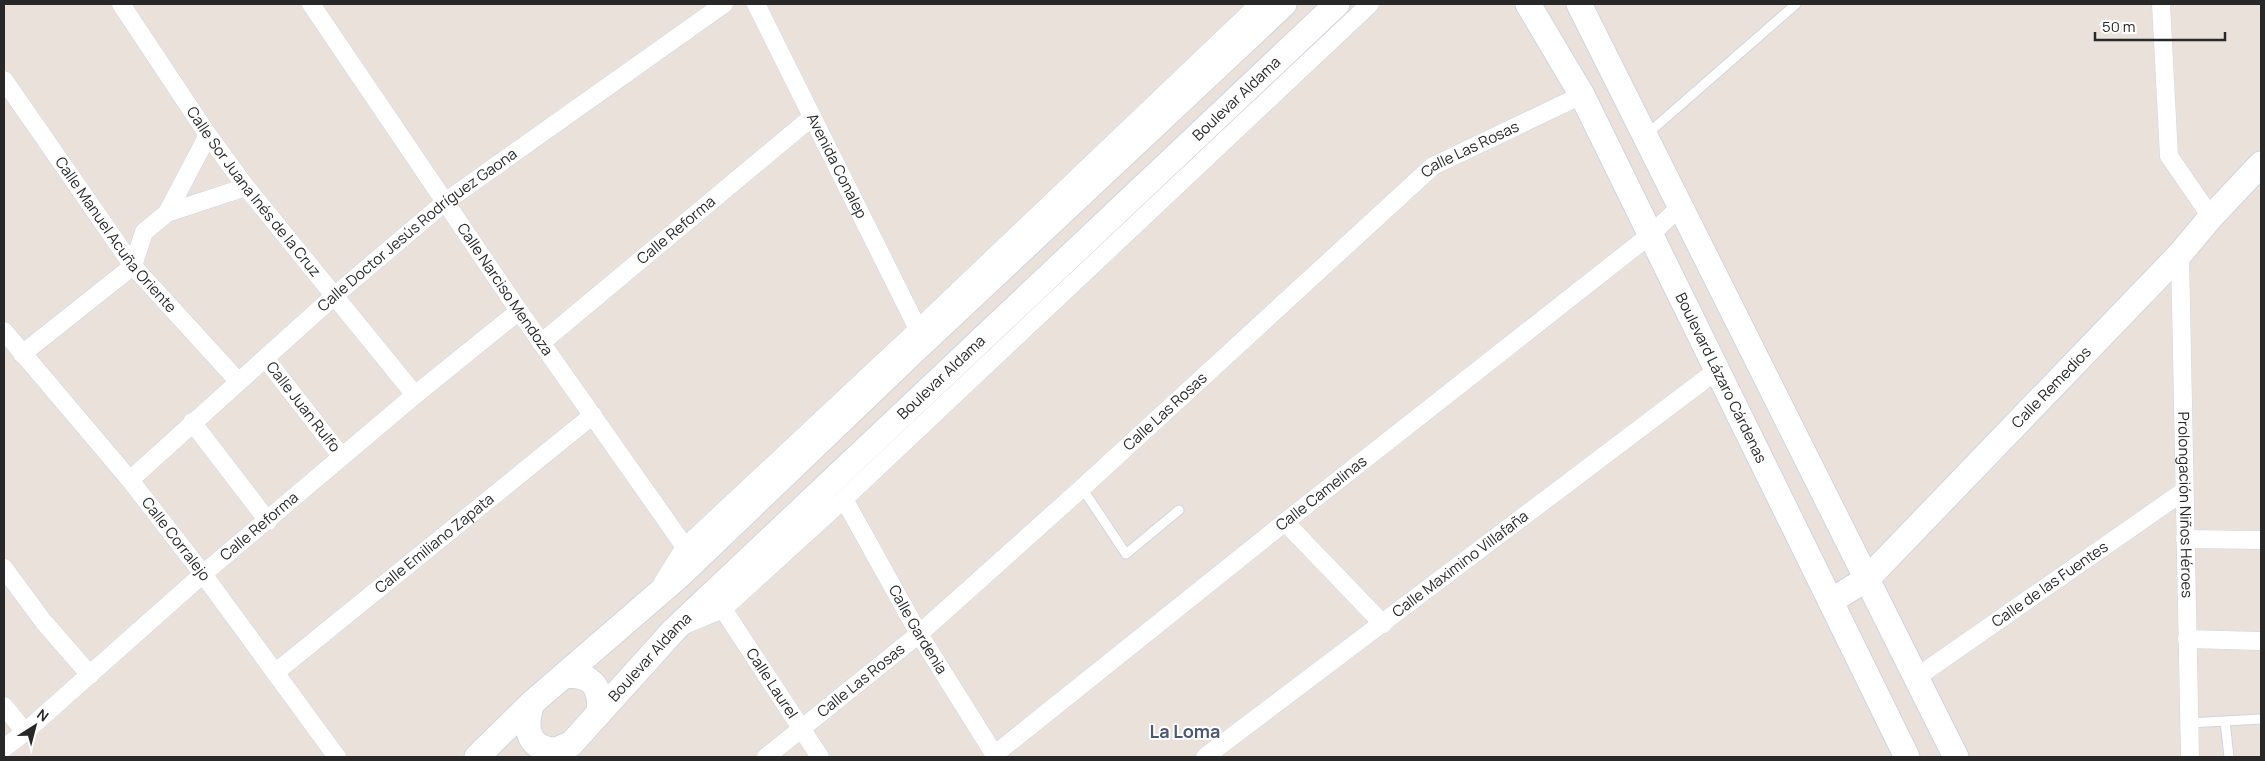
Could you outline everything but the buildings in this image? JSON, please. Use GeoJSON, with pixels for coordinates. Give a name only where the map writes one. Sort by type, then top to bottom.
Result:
{"type":"FeatureCollection","features":[{"type":"Feature","properties":{"kind":"street","name":"Calle Sor Juana Inés de la Cruz"},"geometry":{"type":"LineString","coordinates":[[121,4],[208,135],[246,187],[333,297],[415,395]]}},
{"type":"Feature","properties":{"kind":"street","name":"Calle Narciso Mendoza"},"geometry":{"type":"LineString","coordinates":[[311,4],[519,311],[684,547]]}},
{"type":"Feature","properties":{"kind":"street","name":"Calle Doctor Jesús Rodríguez Gaona"},"geometry":{"type":"LineString","coordinates":[[130,480],[192,422],[333,297],[445,202],[724,4]]}},
{"type":"Feature","properties":{"kind":"street","name":"Avenida Conalep"},"geometry":{"type":"LineString","coordinates":[[756,4],[918,329]]}},
{"type":"Feature","properties":{"kind":"street"},"geometry":{"type":"LineString","coordinates":[[651,602],[684,547],[918,329],[1259,4]]}},
{"type":"Feature","properties":{"kind":"street"},"geometry":{"type":"LineString","coordinates":[[477,757],[532,703],[651,602],[1284,4]]}},
{"type":"Feature","properties":{"kind":"street","name":"Boulevar Aldama"},"geometry":{"type":"LineString","coordinates":[[564,750],[675,629],[1337,4]]}},
{"type":"Feature","properties":{"kind":"street"},"geometry":{"type":"LineString","coordinates":[[675,629],[722,609],[844,499],[1370,4]]}},
{"type":"Feature","properties":{"kind":"street","name":"Boulevard Lázaro Cárdenas"},"geometry":{"type":"LineString","coordinates":[[1528,4],[1582,95],[1716,372],[1907,757]]}},
{"type":"Feature","properties":{"kind":"street"},"geometry":{"type":"LineString","coordinates":[[1579,4],[1679,208],[1868,578],[1956,757]]}},
{"type":"Feature","properties":{"kind":"street"},"geometry":{"type":"LineString","coordinates":[[2161,4],[2169,156],[2210,217]]}},
{"type":"Feature","properties":{"kind":"street","name":"Calle Manuel Acuña Oriente"},"geometry":{"type":"LineString","coordinates":[[4,80],[133,266],[238,381]]}},
{"type":"Feature","properties":{"kind":"street","name":"Calle Las Rosas"},"geometry":{"type":"LineString","coordinates":[[766,757],[919,634],[1082,488],[1434,166],[1582,95]]}},
{"type":"Feature","properties":{"kind":"street","name":"Calle Reforma"},"geometry":{"type":"LineString","coordinates":[[542,342],[812,117]]}},
{"type":"Feature","properties":{"kind":"street"},"geometry":{"type":"LineString","coordinates":[[1604,141],[1641,130]]}},
{"type":"Feature","properties":{"kind":"street"},"geometry":{"type":"LineString","coordinates":[[167,213],[208,135]]}},
{"type":"Feature","properties":{"kind":"street","name":"Calle Remedios"},"geometry":{"type":"LineString","coordinates":[[1831,601],[1868,578],[2180,254],[2210,217],[2261,164]]}},
{"type":"Feature","properties":{"kind":"street"},"geometry":{"type":"LineString","coordinates":[[22,354],[133,266],[144,232],[167,213],[246,187]]}},
{"type":"Feature","properties":{"kind":"street","name":"Calle Camelinas"},"geometry":{"type":"LineString","coordinates":[[995,756],[1285,522],[1650,235],[1679,208]]}},
{"type":"Feature","properties":{"kind":"street","name":"Prolongación Niños Héroes"},"geometry":{"type":"LineString","coordinates":[[2180,254],[2190,757]]}},
{"type":"Feature","properties":{"kind":"street","name":"Calle Reforma"},"geometry":{"type":"LineString","coordinates":[[4,748],[25,732],[203,574],[415,395],[519,311]]}},
{"type":"Feature","properties":{"kind":"street","name":"Calle Corralejo"},"geometry":{"type":"LineString","coordinates":[[4,331],[130,480],[203,574],[337,757]]}},
{"type":"Feature","properties":{"kind":"street","name":"Calle Juan Rulfo"},"geometry":{"type":"LineString","coordinates":[[265,358],[342,458]]}},
{"type":"Feature","properties":{"kind":"street","name":"Calle Maximino Villafaña"},"geometry":{"type":"LineString","coordinates":[[1205,757],[1716,372]]}},
{"type":"Feature","properties":{"kind":"street","name":"Calle Emiliano Zapata"},"geometry":{"type":"LineString","coordinates":[[276,672],[593,415]]}},
{"type":"Feature","properties":{"kind":"street"},"geometry":{"type":"LineString","coordinates":[[192,422],[268,521]]}},
{"type":"Feature","properties":{"kind":"street","name":"Calle de las Fuentes"},"geometry":{"type":"LineString","coordinates":[[1917,677],[2184,490]]}},
{"type":"Feature","properties":{"kind":"street","name":"Calle Gardenia"},"geometry":{"type":"LineString","coordinates":[[844,499],[919,634],[995,756]]}},
{"type":"Feature","properties":{"kind":"street"},"geometry":{"type":"LineString","coordinates":[[1285,522],[1383,624]]}},
{"type":"Feature","properties":{"kind":"street"},"geometry":{"type":"LineString","coordinates":[[2185,539],[2261,540]]}},
{"type":"Feature","properties":{"kind":"street"},"geometry":{"type":"LineString","coordinates":[[4,568],[43,621],[90,675]]}},
{"type":"Feature","properties":{"kind":"street","name":"Calle Laurel"},"geometry":{"type":"LineString","coordinates":[[722,609],[820,757]]}},
{"type":"Feature","properties":{"kind":"street"},"geometry":{"type":"LineString","coordinates":[[2187,639],[2261,641]]}},
{"type":"Feature","properties":{"kind":"street"},"geometry":{"type":"LineString","coordinates":[[563,676],[578,674],[589,679],[597,688],[600,699],[599,712]]}},
{"type":"Feature","properties":{"kind":"street"},"geometry":{"type":"LineString","coordinates":[[532,703],[526,720],[529,734],[540,746],[564,750]]}},
{"type":"Feature","properties":{"kind":"street"},"geometry":{"type":"LineString","coordinates":[[4,706],[25,732]]}},
{"type":"Feature","properties":{"kind":"lane"},"geometry":{"type":"LineString","coordinates":[[1641,130],[1796,4]]}},
{"type":"Feature","properties":{"kind":"lane"},"geometry":{"type":"LineString","coordinates":[[1082,488],[1126,554],[1179,510]]}},
{"type":"Feature","properties":{"kind":"lane"},"geometry":{"type":"LineString","coordinates":[[2189,723],[2261,719]]}},
{"type":"Feature","properties":{"kind":"lane"},"geometry":{"type":"LineString","coordinates":[[2226,721],[2229,757]]}},
{"type":"Feature","properties":{"kind":"district","name":"La Loma"},"geometry":{"type":"Point","coordinates":[1185,732]}}]}
